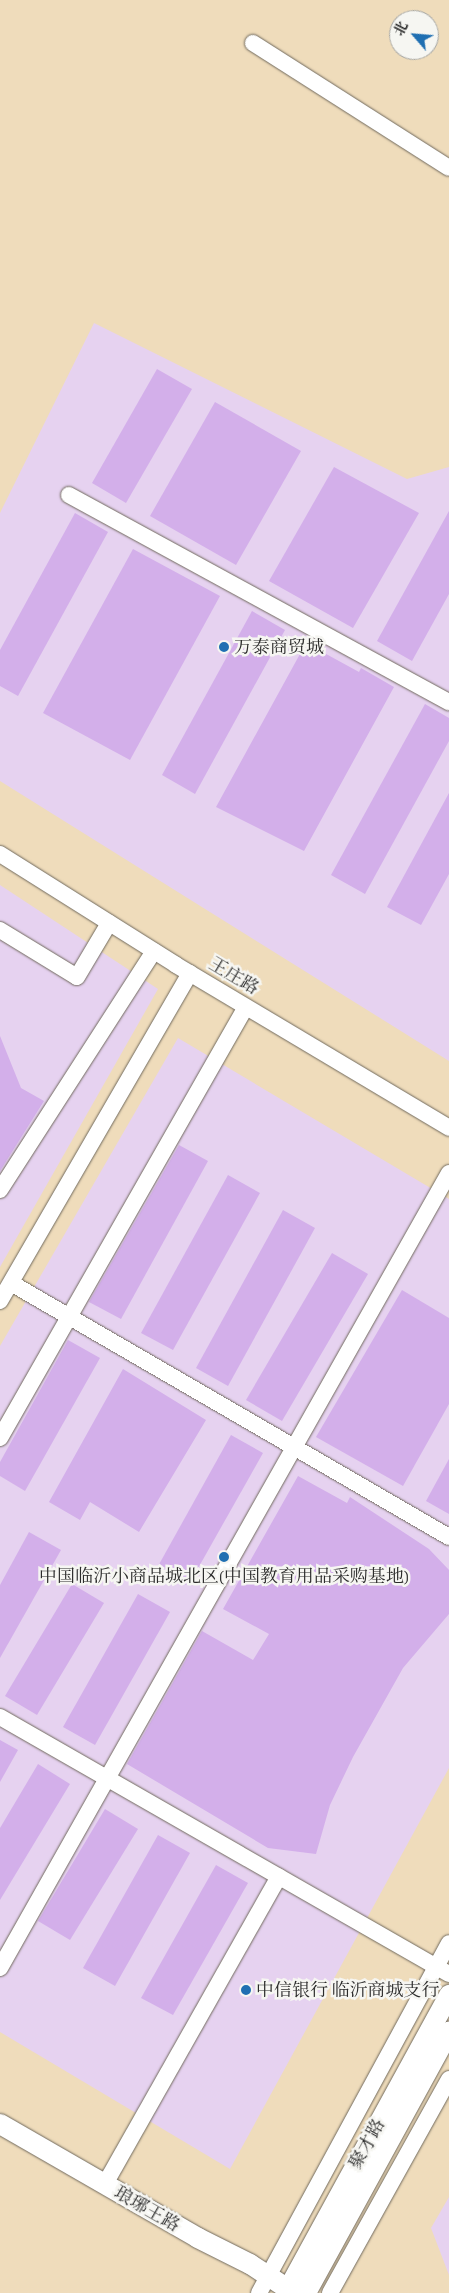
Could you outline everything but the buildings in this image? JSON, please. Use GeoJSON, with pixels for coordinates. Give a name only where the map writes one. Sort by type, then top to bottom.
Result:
{"type":"FeatureCollection","features":[{"type":"Feature","properties":{"kind":"main road","name":"聚才路"},"geometry":{"type":"LineString","coordinates":[[293,2292],[449,1995]]}},
{"type":"Feature","properties":{"kind":"main road","name":"聚才路"},"geometry":{"type":"LineString","coordinates":[[293,2292],[449,2032]]}},
{"type":"Feature","properties":{"kind":"main road","name":"琅琊王路"},"geometry":{"type":"LineString","coordinates":[[0,2124],[105,2184],[263,2285],[293,2292]]}},
{"type":"Feature","properties":{"kind":"street"},"geometry":{"type":"LineString","coordinates":[[252,43],[449,168]]}},
{"type":"Feature","properties":{"kind":"street"},"geometry":{"type":"LineString","coordinates":[[69,495],[449,702]]}},
{"type":"Feature","properties":{"kind":"street","name":"王庄路"},"geometry":{"type":"LineString","coordinates":[[0,854],[190,973],[449,1128]]}},
{"type":"Feature","properties":{"kind":"street"},"geometry":{"type":"LineString","coordinates":[[0,930],[78,977],[109,923]]}},
{"type":"Feature","properties":{"kind":"street"},"geometry":{"type":"LineString","coordinates":[[0,1190],[154,951]]}},
{"type":"Feature","properties":{"kind":"street"},"geometry":{"type":"LineString","coordinates":[[0,1301],[190,973]]}},
{"type":"Feature","properties":{"kind":"street"},"geometry":{"type":"LineString","coordinates":[[0,1438],[246,1007]]}},
{"type":"Feature","properties":{"kind":"street"},"geometry":{"type":"LineString","coordinates":[[0,1968],[449,1173]]}},
{"type":"Feature","properties":{"kind":"street"},"geometry":{"type":"LineString","coordinates":[[11,1283],[449,1537]]}},
{"type":"Feature","properties":{"kind":"street"},"geometry":{"type":"LineString","coordinates":[[0,1717],[442,1971]]}},
{"type":"Feature","properties":{"kind":"street"},"geometry":{"type":"LineString","coordinates":[[105,2184],[279,1877]]}},
{"type":"Feature","properties":{"kind":"street"},"geometry":{"type":"LineString","coordinates":[[263,2285],[442,1971],[449,1943]]}},
{"type":"Feature","properties":{"kind":"street"},"geometry":{"type":"LineString","coordinates":[[330,2293],[449,2079]]}},
{"type":"Feature","properties":{"kind":"shaded area","name":"万泰商贸城"},"geometry":{"type":"Polygon","coordinates":[[[94,323],[407,479],[449,467],[449,1061],[0,781],[0,513],[94,323]]]}},
{"type":"Feature","properties":{"kind":"shaded area"},"geometry":{"type":"Polygon","coordinates":[[[0,885],[158,989],[0,1267],[0,885]]]}},
{"type":"Feature","properties":{"kind":"shaded area","name":"中国临沂小商品城北区(中国教育用品采购基地)"},"geometry":{"type":"Polygon","coordinates":[[[178,1038],[449,1199],[449,1768],[230,2169],[0,2032],[0,1346],[178,1038]]]}},
{"type":"Feature","properties":{"kind":"shaded area"},"geometry":{"type":"Polygon","coordinates":[[[449,2197],[449,2275],[431,2228],[449,2197]]]}},
{"type":"Feature","properties":{"kind":"place","name":"万泰商贸城"},"geometry":{"type":"Point","coordinates":[224,647]}},
{"type":"Feature","properties":{"kind":"place","name":"中国临沂小商品城北区(中国教育用品采购基地)"},"geometry":{"type":"Point","coordinates":[224,1557]}},
{"type":"Feature","properties":{"kind":"place","name":"中信银行 临沂商城支行"},"geometry":{"type":"Point","coordinates":[246,1990]}}]}
